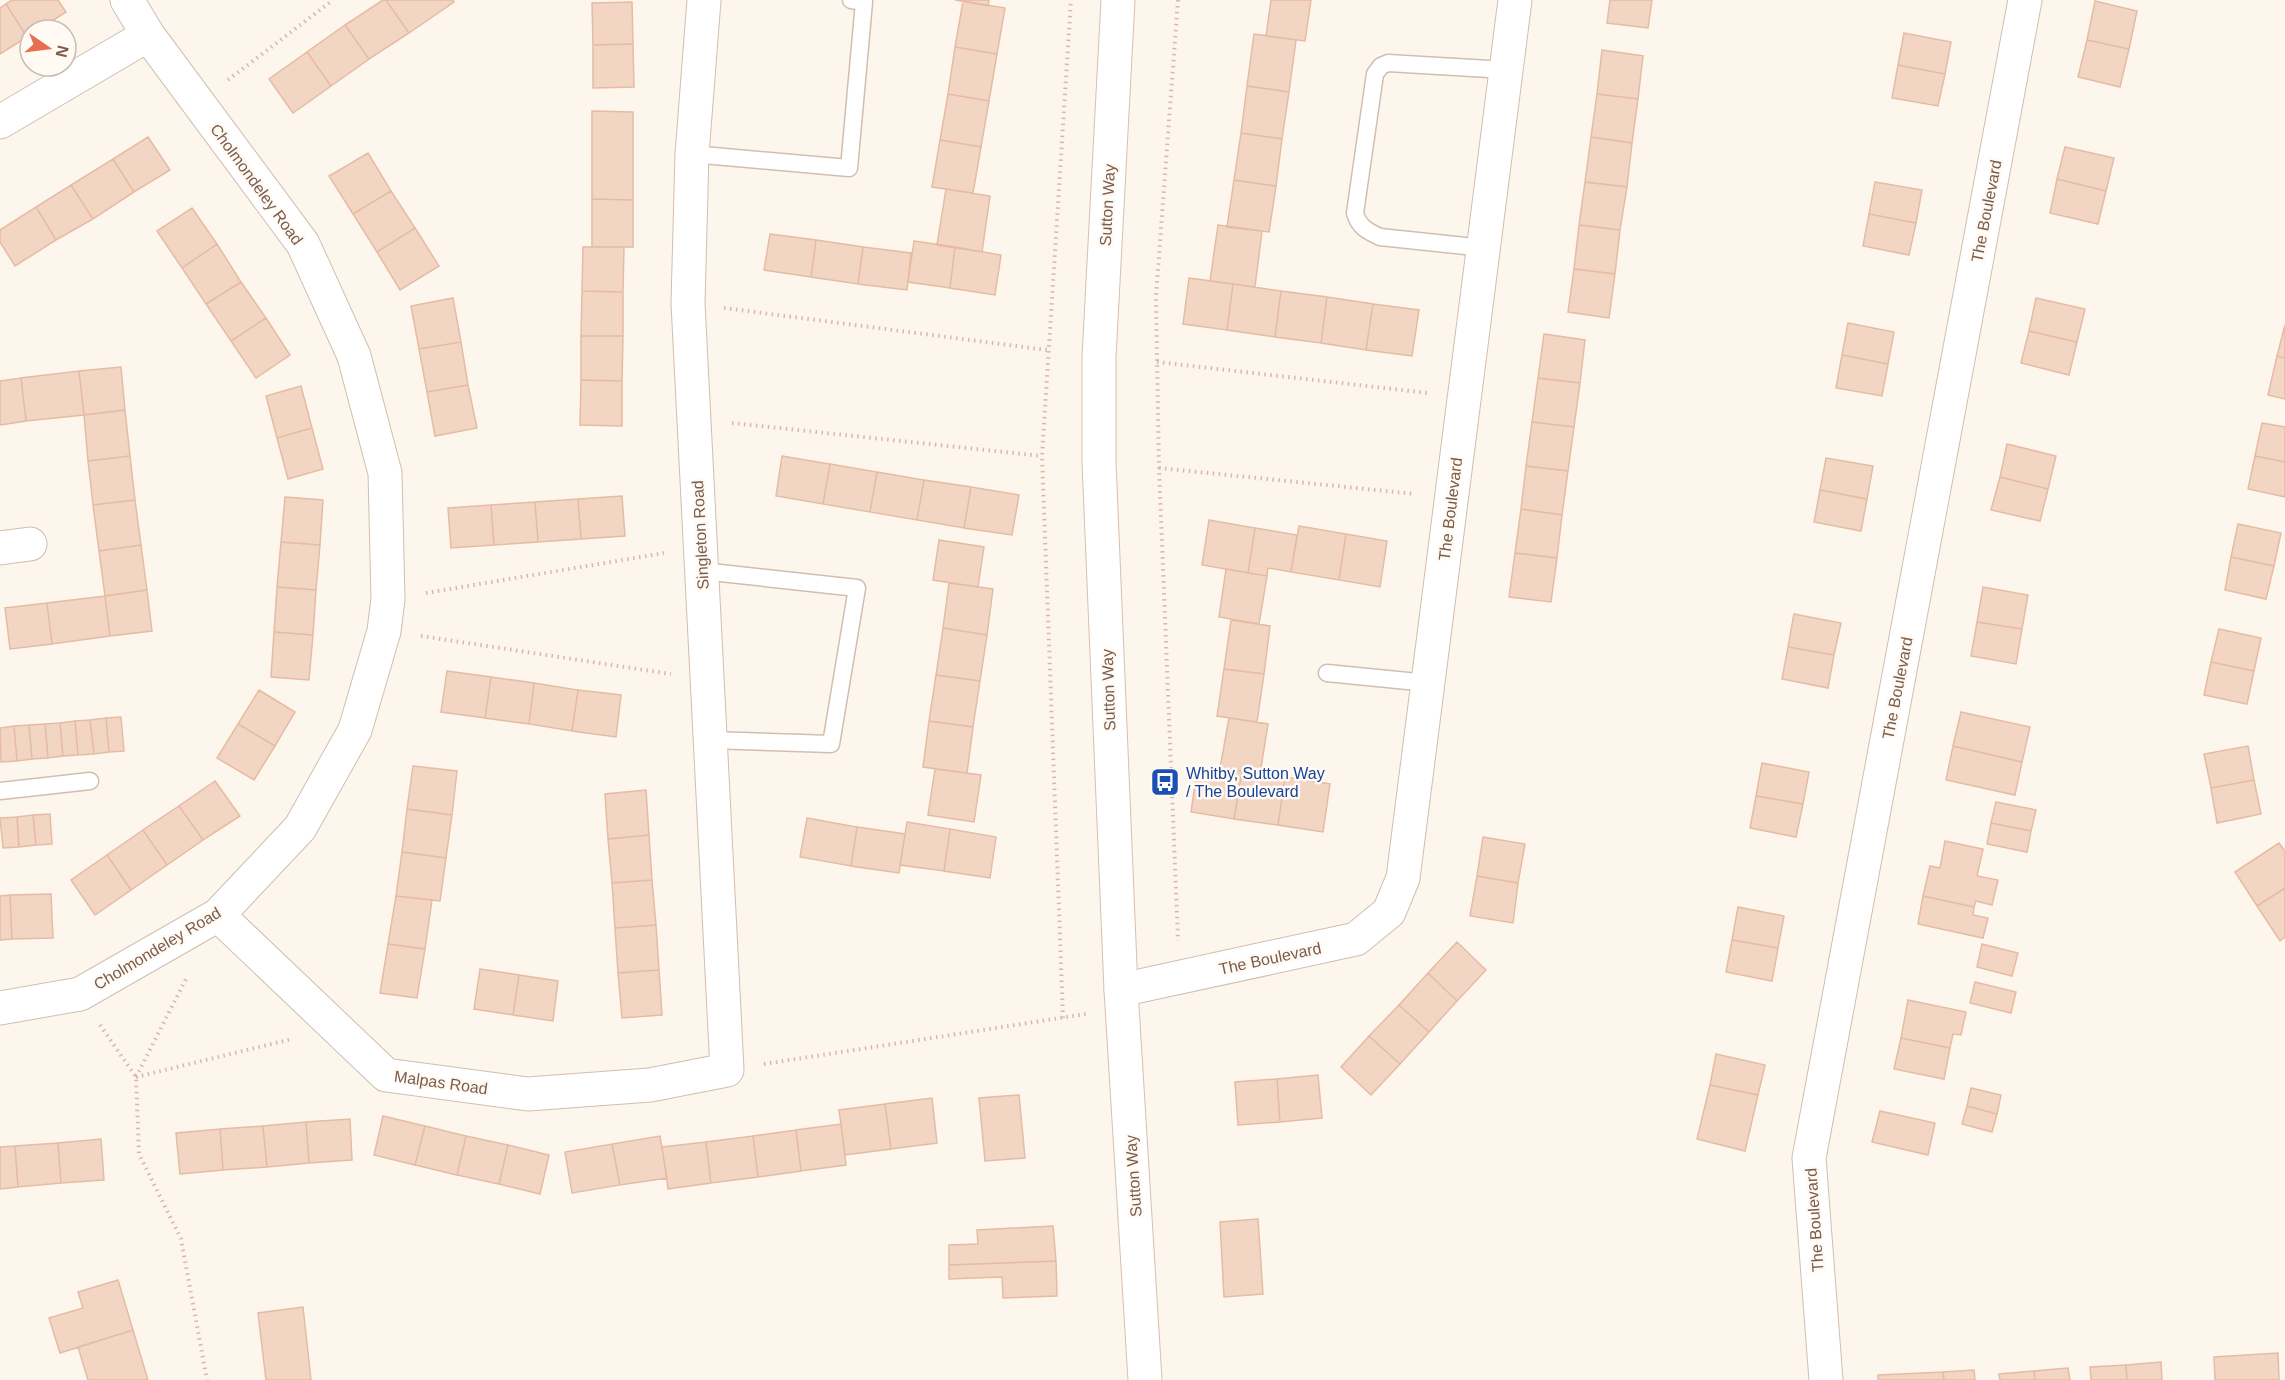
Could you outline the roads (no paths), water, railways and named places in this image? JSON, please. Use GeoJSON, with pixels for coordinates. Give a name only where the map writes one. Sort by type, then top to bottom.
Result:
{"type":"FeatureCollection","features":[{"type":"Feature","properties":{"kind":"street","name":"Cholmondeley Road"},"geometry":{"type":"LineString","coordinates":[[0,1008],[80,994],[218,915],[300,828],[355,730],[384,631],[388,599],[385,472],[354,356],[303,244],[148,35],[127,0]]}},
{"type":"Feature","properties":{"kind":"street","name":"Singleton Road"},"geometry":{"type":"LineString","coordinates":[[704,0],[692,154],[688,303],[727,1070]]}},
{"type":"Feature","properties":{"kind":"street","name":"Sutton Way"},"geometry":{"type":"LineString","coordinates":[[1118,0],[1099,357],[1099,462],[1122,999],[1145,1380]]}},
{"type":"Feature","properties":{"kind":"street","name":"The Boulevard"},"geometry":{"type":"LineString","coordinates":[[1122,999],[1180,977],[1356,939],[1389,912],[1403,878],[1515,0]]}},
{"type":"Feature","properties":{"kind":"street","name":"The Boulevard"},"geometry":{"type":"LineString","coordinates":[[1826,1380],[1809,1158],[2025,0]]}},
{"type":"Feature","properties":{"kind":"street"},"geometry":{"type":"LineString","coordinates":[[0,122],[148,35]]}},
{"type":"Feature","properties":{"kind":"street","name":"Malpas Road"},"geometry":{"type":"LineString","coordinates":[[218,915],[386,1075],[528,1094],[650,1085],[727,1070]]}},
{"type":"Feature","properties":{"kind":"lane"},"geometry":{"type":"LineString","coordinates":[[692,154],[849,168],[864,2],[851,0]]}},
{"type":"Feature","properties":{"kind":"lane"},"geometry":{"type":"LineString","coordinates":[[1484,248],[1380,237],[1365,230],[1358,222],[1355,213],[1375,74],[1381,66],[1389,63],[1506,70]]}},
{"type":"Feature","properties":{"kind":"lane"},"geometry":{"type":"LineString","coordinates":[[701,559],[857,588],[831,744],[710,740]]}},
{"type":"Feature","properties":{"kind":"lane"},"geometry":{"type":"LineString","coordinates":[[1328,673],[1428,683]]}},
{"type":"Feature","properties":{"kind":"lane"},"geometry":{"type":"LineString","coordinates":[[0,791],[90,781]]}},
{"type":"Feature","properties":{"kind":"place","name":"Whitby, Sutton Way / The Boulevard"},"geometry":{"type":"Point","coordinates":[1165,782]}}]}
